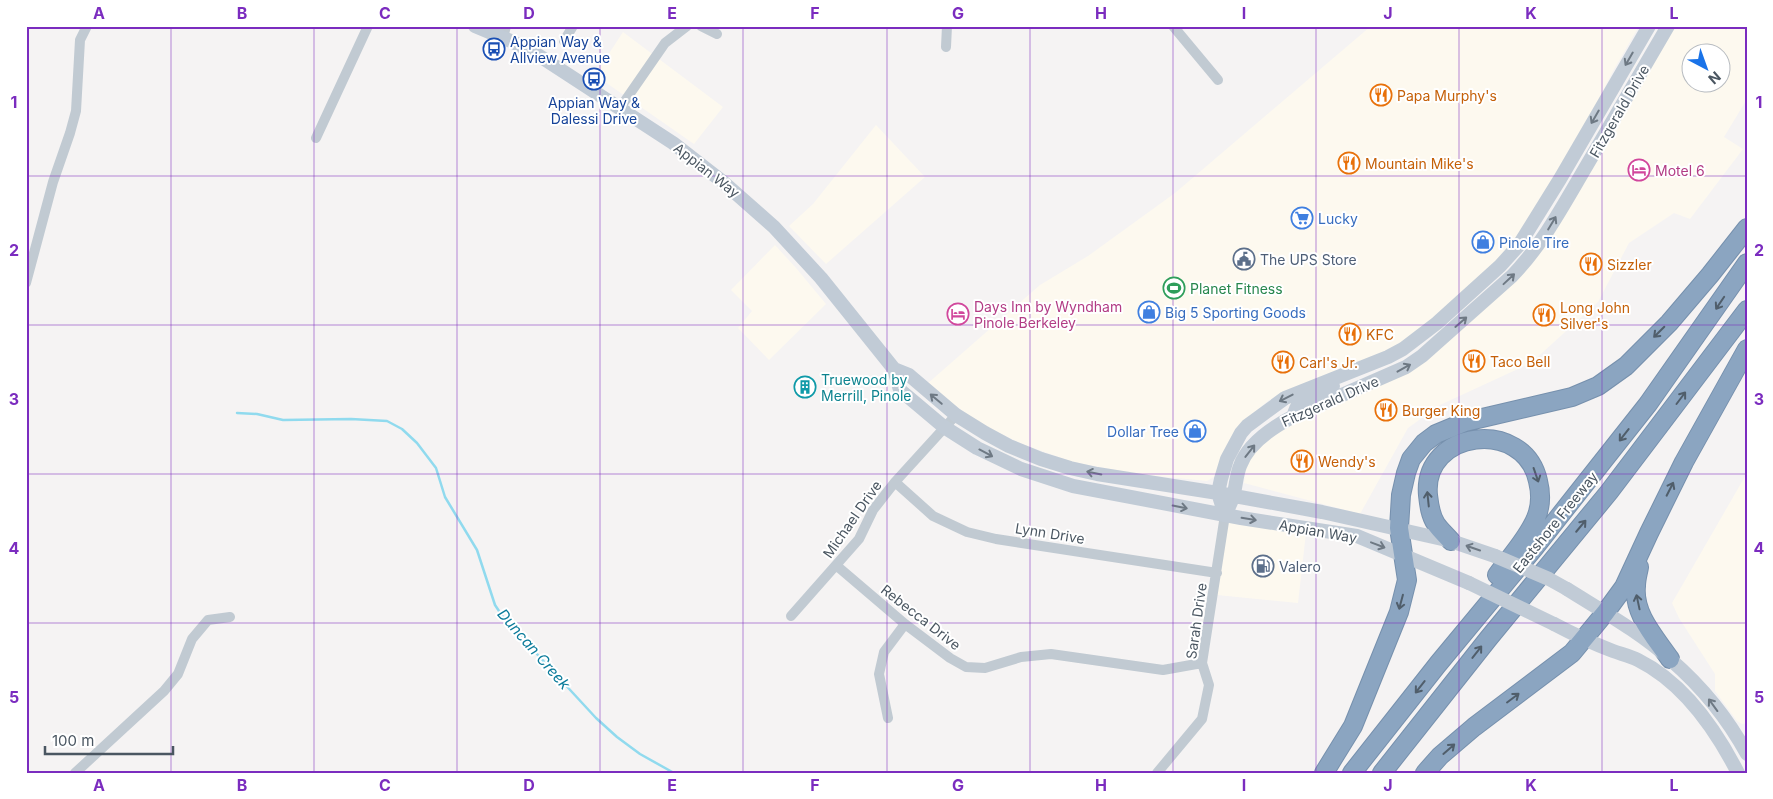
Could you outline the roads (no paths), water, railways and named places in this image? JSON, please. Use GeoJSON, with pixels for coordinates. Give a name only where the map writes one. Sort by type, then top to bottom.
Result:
{"type":"FeatureCollection","features":[{"type":"Feature","properties":{"kind":"highway"},"geometry":{"type":"LineString","coordinates":[[1324,773],[1353,726],[1399,612],[1407,580],[1399,528],[1401,495],[1411,459],[1424,443],[1448,428],[1465,422],[1572,397],[1598,386],[1626,366],[1669,323],[1747,228]]}},
{"type":"Feature","properties":{"kind":"highway","name":"Eastshore Freeway"},"geometry":{"type":"LineString","coordinates":[[1352,773],[1648,404],[1747,263]]}},
{"type":"Feature","properties":{"kind":"highway","name":"Eastshore Freeway"},"geometry":{"type":"LineString","coordinates":[[1382,773],[1488,639],[1609,492],[1747,310]]}},
{"type":"Feature","properties":{"kind":"highway"},"geometry":{"type":"LineString","coordinates":[[1425,773],[1440,756],[1474,727],[1572,653],[1605,613],[1624,587],[1648,533],[1684,462],[1747,349]]}},
{"type":"Feature","properties":{"kind":"highway"},"geometry":{"type":"LineString","coordinates":[[1438,664],[1536,518],[1540,503],[1540,488],[1536,473],[1529,460],[1507,443],[1495,439],[1481,438],[1459,443],[1442,455],[1431,471],[1427,486],[1429,507],[1435,523],[1451,541]]}},
{"type":"Feature","properties":{"kind":"highway"},"geometry":{"type":"LineString","coordinates":[[1648,533],[1635,588],[1637,604],[1644,622],[1670,659]]}},
{"type":"Feature","properties":{"kind":"main road","name":"Appian Way"},"geometry":{"type":"LineString","coordinates":[[475,26],[505,32],[684,151],[746,201],[774,227],[821,278],[894,369],[900,390],[944,427],[977,448],[1014,466],[1073,486],[1225,515],[1357,536],[1404,555],[1468,583],[1584,640],[1636,658],[1677,687],[1702,714],[1740,769]]}},
{"type":"Feature","properties":{"kind":"main road","name":"Fitzgerald Drive"},"geometry":{"type":"LineString","coordinates":[[1218,493],[1227,459],[1241,433],[1247,426],[1285,398],[1388,357],[1403,349],[1437,323],[1500,266],[1519,245],[1560,180],[1649,26]]}},
{"type":"Feature","properties":{"kind":"main road","name":"Fitzgerald Drive"},"geometry":{"type":"LineString","coordinates":[[1225,515],[1234,496],[1240,465],[1249,450],[1277,425],[1343,394],[1397,372],[1422,356],[1526,262],[1550,227],[1668,26]]}},
{"type":"Feature","properties":{"kind":"main road"},"geometry":{"type":"LineString","coordinates":[[1343,394],[1345,386],[1351,381],[1379,366],[1388,357]]}},
{"type":"Feature","properties":{"kind":"main road","name":"Appian Way"},"geometry":{"type":"LineString","coordinates":[[894,369],[909,375],[956,415],[1009,446],[1070,468],[1218,493],[1399,528],[1451,541],[1495,556],[1549,579],[1642,637],[1670,659],[1704,693],[1732,732],[1738,734],[1746,743]]}},
{"type":"Feature","properties":{"kind":"main road"},"geometry":{"type":"LineString","coordinates":[[1294,416],[1294,410],[1302,402],[1330,389],[1341,376]]}},
{"type":"Feature","properties":{"kind":"main road"},"geometry":{"type":"LineString","coordinates":[[1218,493],[1225,515]]}},
{"type":"Feature","properties":{"kind":"main road"},"geometry":{"type":"LineString","coordinates":[[1740,769],[1746,743]]}},
{"type":"Feature","properties":{"kind":"street"},"geometry":{"type":"LineString","coordinates":[[26,283],[53,182],[76,110],[80,40],[87,26]]}},
{"type":"Feature","properties":{"kind":"street"},"geometry":{"type":"LineString","coordinates":[[316,138],[368,26]]}},
{"type":"Feature","properties":{"kind":"street"},"geometry":{"type":"LineString","coordinates":[[564,41],[573,26]]}},
{"type":"Feature","properties":{"kind":"street"},"geometry":{"type":"LineString","coordinates":[[620,108],[665,43],[687,26]]}},
{"type":"Feature","properties":{"kind":"street"},"geometry":{"type":"LineString","coordinates":[[701,26],[717,34]]}},
{"type":"Feature","properties":{"kind":"street"},"geometry":{"type":"LineString","coordinates":[[946,47],[947,26]]}},
{"type":"Feature","properties":{"kind":"street"},"geometry":{"type":"LineString","coordinates":[[1173,26],[1218,80]]}},
{"type":"Feature","properties":{"kind":"street","name":"Michael Drive"},"geometry":{"type":"LineString","coordinates":[[791,616],[859,539],[873,510],[895,482],[956,415]]}},
{"type":"Feature","properties":{"kind":"street","name":"Lynn Drive"},"geometry":{"type":"LineString","coordinates":[[895,482],[933,516],[967,532],[996,539],[1216,573]]}},
{"type":"Feature","properties":{"kind":"street","name":"Sarah Drive"},"geometry":{"type":"LineString","coordinates":[[1157,773],[1202,719],[1209,685],[1202,663],[1225,515]]}},
{"type":"Feature","properties":{"kind":"street","name":"Rebecca Drive"},"geometry":{"type":"LineString","coordinates":[[837,566],[905,624],[950,658],[966,667],[985,668],[1021,657],[1051,654],[1163,670],[1202,663]]}},
{"type":"Feature","properties":{"kind":"street"},"geometry":{"type":"LineString","coordinates":[[75,773],[164,692],[178,674],[192,639],[208,620],[230,617]]}},
{"type":"Feature","properties":{"kind":"street"},"geometry":{"type":"LineString","coordinates":[[888,718],[879,674],[884,652],[905,624]]}},
{"type":"Feature","properties":{"kind":"waterway","name":"Duncan Creek"},"geometry":{"type":"LineString","coordinates":[[237,413],[257,414],[283,420],[351,419],[387,421],[402,429],[417,443],[436,468],[445,497],[477,550],[495,605],[503,617],[511,622],[536,653],[596,718],[640,754],[674,773]]}},
{"type":"Feature","properties":{"kind":"place","name":"Appian Way & Allview Avenue"},"geometry":{"type":"Point","coordinates":[494,49]}},
{"type":"Feature","properties":{"kind":"place","name":"Appian Way & Dalessi Drive"},"geometry":{"type":"Point","coordinates":[594,79]}},
{"type":"Feature","properties":{"kind":"place","name":"Papa Murphy's"},"geometry":{"type":"Point","coordinates":[1381,95]}},
{"type":"Feature","properties":{"kind":"place","name":"Mountain Mike's"},"geometry":{"type":"Point","coordinates":[1349,163]}},
{"type":"Feature","properties":{"kind":"place","name":"Motel 6"},"geometry":{"type":"Point","coordinates":[1639,170]}},
{"type":"Feature","properties":{"kind":"place","name":"Lucky"},"geometry":{"type":"Point","coordinates":[1302,218]}},
{"type":"Feature","properties":{"kind":"place","name":"Pinole Tire"},"geometry":{"type":"Point","coordinates":[1483,242]}},
{"type":"Feature","properties":{"kind":"place","name":"The UPS Store"},"geometry":{"type":"Point","coordinates":[1244,259]}},
{"type":"Feature","properties":{"kind":"place","name":"Sizzler"},"geometry":{"type":"Point","coordinates":[1591,264]}},
{"type":"Feature","properties":{"kind":"place","name":"Planet Fitness"},"geometry":{"type":"Point","coordinates":[1174,288]}},
{"type":"Feature","properties":{"kind":"place","name":"Big 5 Sporting Goods"},"geometry":{"type":"Point","coordinates":[1149,312]}},
{"type":"Feature","properties":{"kind":"place","name":"Days Inn by Wyndham Pinole Berkeley"},"geometry":{"type":"Point","coordinates":[958,314]}},
{"type":"Feature","properties":{"kind":"place","name":"Long John Silver's"},"geometry":{"type":"Point","coordinates":[1544,315]}},
{"type":"Feature","properties":{"kind":"place","name":"KFC"},"geometry":{"type":"Point","coordinates":[1350,334]}},
{"type":"Feature","properties":{"kind":"place","name":"Taco Bell"},"geometry":{"type":"Point","coordinates":[1474,361]}},
{"type":"Feature","properties":{"kind":"place","name":"Carl's Jr."},"geometry":{"type":"Point","coordinates":[1283,362]}},
{"type":"Feature","properties":{"kind":"place","name":"Truewood by Merrill, Pinole"},"geometry":{"type":"Point","coordinates":[805,387]}},
{"type":"Feature","properties":{"kind":"place","name":"Burger King"},"geometry":{"type":"Point","coordinates":[1386,410]}},
{"type":"Feature","properties":{"kind":"place","name":"Dollar Tree"},"geometry":{"type":"Point","coordinates":[1195,431]}},
{"type":"Feature","properties":{"kind":"place","name":"Wendy's"},"geometry":{"type":"Point","coordinates":[1302,461]}},
{"type":"Feature","properties":{"kind":"place","name":"Valero"},"geometry":{"type":"Point","coordinates":[1263,566]}}]}
